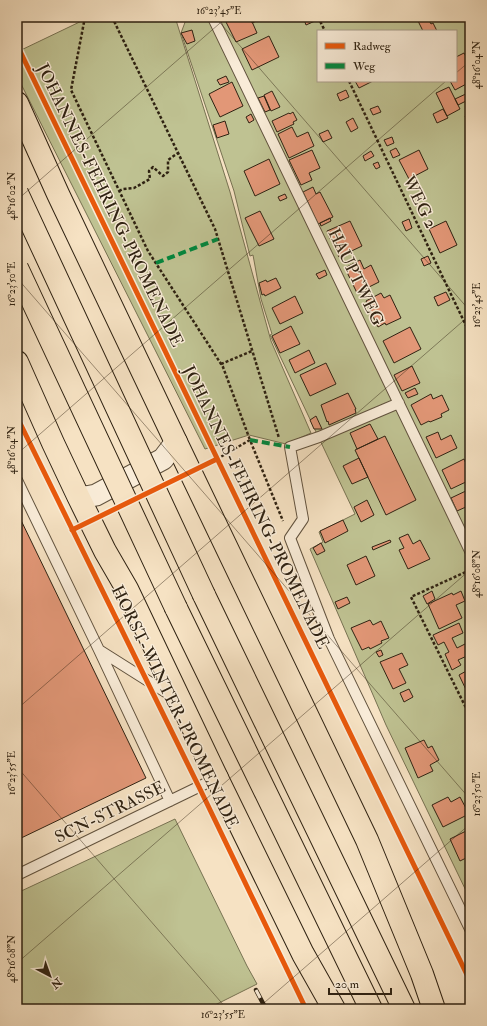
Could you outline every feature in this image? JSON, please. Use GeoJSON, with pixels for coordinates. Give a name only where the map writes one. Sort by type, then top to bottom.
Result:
{"type":"FeatureCollection","features":[{"type":"Feature","properties":{"kind":"main road"},"geometry":{"type":"LineString","coordinates":[[17,103],[58,194],[366,840],[419,967],[434,1009]]}},
{"type":"Feature","properties":{"kind":"main road"},"geometry":{"type":"LineString","coordinates":[[17,193],[204,595],[404,1009]]}},
{"type":"Feature","properties":{"kind":"main road"},"geometry":{"type":"LineString","coordinates":[[17,268],[176,608],[371,1009]]}},
{"type":"Feature","properties":{"kind":"main road"},"geometry":{"type":"LineString","coordinates":[[17,362],[78,496],[105,551],[127,589],[303,954],[334,1009]]}},
{"type":"Feature","properties":{"kind":"street"},"geometry":{"type":"LineString","coordinates":[[78,496],[86,497],[96,495],[163,459],[176,442]]}},
{"type":"Feature","properties":{"kind":"lane","name":"HAUPTWEG"},"geometry":{"type":"LineString","coordinates":[[215,17],[214,20],[470,551]]}},
{"type":"Feature","properties":{"kind":"lane"},"geometry":{"type":"LineString","coordinates":[[399,403],[319,437],[290,447],[303,519],[290,538],[330,639],[470,929]]}},
{"type":"Feature","properties":{"kind":"lane"},"geometry":{"type":"LineString","coordinates":[[17,480],[170,801]]}},
{"type":"Feature","properties":{"kind":"lane"},"geometry":{"type":"LineString","coordinates":[[99,650],[181,702]]}},
{"type":"Feature","properties":{"kind":"lane","name":"SCN-STRASSE"},"geometry":{"type":"LineString","coordinates":[[17,875],[217,778]]}},
{"type":"Feature","properties":{"kind":"path"},"geometry":{"type":"LineString","coordinates":[[85,17],[71,90],[148,251],[221,364],[290,538]]}},
{"type":"Feature","properties":{"kind":"path"},"geometry":{"type":"LineString","coordinates":[[112,17],[215,229],[279,438]]}},
{"type":"Feature","properties":{"kind":"path"},"geometry":{"type":"LineString","coordinates":[[318,17],[324,30]]}},
{"type":"Feature","properties":{"kind":"path"},"geometry":{"type":"LineString","coordinates":[[119,190],[123,188],[134,188],[150,178],[148,171],[153,166],[163,176],[168,172],[168,160],[178,153]]}},
{"type":"Feature","properties":{"kind":"path"},"geometry":{"type":"LineString","coordinates":[[221,364],[252,351]]}},
{"type":"Feature","properties":{"kind":"path"},"geometry":{"type":"LineString","coordinates":[[190,472],[217,459],[250,440]]}},
{"type":"Feature","properties":{"kind":"path"},"geometry":{"type":"LineString","coordinates":[[470,570],[411,597],[470,716]]}},
{"type":"Feature","properties":{"kind":"green space"},"geometry":{"type":"Polygon","coordinates":[[[90,17],[175,17],[230,192],[271,341],[311,433],[286,444],[249,435],[205,449],[17,76],[17,52],[90,17]]]}},
{"type":"Feature","properties":{"kind":"green space"},"geometry":{"type":"Polygon","coordinates":[[[187,17],[470,17],[470,899],[386,725],[310,549],[323,542],[319,532],[355,514],[270,335],[272,334],[261,299],[253,255],[250,256],[234,191],[181,33],[187,17]]]}},
{"type":"Feature","properties":{"kind":"green space"},"geometry":{"type":"Polygon","coordinates":[[[175,819],[257,984],[207,1009],[17,1009],[17,893],[175,819]]]}},
{"type":"Feature","properties":{"kind":"building"},"geometry":{"type":"Polygon","coordinates":[[[236,17],[250,17],[257,33],[236,42],[226,22],[236,17]]]}},
{"type":"Feature","properties":{"kind":"building"},"geometry":{"type":"Polygon","coordinates":[[[250,17],[266,17],[252,23],[250,17]]]}},
{"type":"Feature","properties":{"kind":"building"},"geometry":{"type":"Polygon","coordinates":[[[303,17],[313,17],[315,21],[306,25],[303,17]]]}},
{"type":"Feature","properties":{"kind":"building"},"geometry":{"type":"Polygon","coordinates":[[[427,17],[431,24],[433,23],[436,30],[422,30],[417,19],[427,17]]]}},
{"type":"Feature","properties":{"kind":"building"},"geometry":{"type":"Polygon","coordinates":[[[192,30],[195,41],[187,44],[181,33],[192,30]]]}},
{"type":"Feature","properties":{"kind":"building"},"geometry":{"type":"Polygon","coordinates":[[[269,36],[279,57],[252,70],[242,49],[269,36]]]}},
{"type":"Feature","properties":{"kind":"building"},"geometry":{"type":"Polygon","coordinates":[[[464,53],[470,64],[470,70],[466,72],[470,82],[455,90],[451,82],[457,82],[457,56],[464,53]]]}},
{"type":"Feature","properties":{"kind":"building"},"geometry":{"type":"Polygon","coordinates":[[[226,76],[229,82],[220,85],[217,80],[226,76]]]}},
{"type":"Feature","properties":{"kind":"building"},"geometry":{"type":"Polygon","coordinates":[[[232,82],[243,106],[220,117],[209,94],[232,82]]]}},
{"type":"Feature","properties":{"kind":"building"},"geometry":{"type":"Polygon","coordinates":[[[356,82],[371,82],[359,88],[356,82]]]}},
{"type":"Feature","properties":{"kind":"building"},"geometry":{"type":"Polygon","coordinates":[[[449,87],[460,109],[447,116],[436,93],[449,87]]]}},
{"type":"Feature","properties":{"kind":"building"},"geometry":{"type":"Polygon","coordinates":[[[346,90],[349,97],[340,101],[337,94],[346,90]]]}},
{"type":"Feature","properties":{"kind":"building"},"geometry":{"type":"Polygon","coordinates":[[[272,91],[280,107],[271,111],[264,95],[272,91]]]}},
{"type":"Feature","properties":{"kind":"building"},"geometry":{"type":"Polygon","coordinates":[[[470,92],[470,99],[458,105],[455,99],[470,92]]]}},
{"type":"Feature","properties":{"kind":"building"},"geometry":{"type":"Polygon","coordinates":[[[264,96],[270,110],[265,112],[258,98],[264,96]]]}},
{"type":"Feature","properties":{"kind":"building"},"geometry":{"type":"Polygon","coordinates":[[[378,106],[381,112],[373,115],[370,109],[378,106]]]}},
{"type":"Feature","properties":{"kind":"building"},"geometry":{"type":"Polygon","coordinates":[[[443,109],[448,118],[437,123],[433,114],[443,109]]]}},
{"type":"Feature","properties":{"kind":"building"},"geometry":{"type":"Polygon","coordinates":[[[293,112],[297,120],[293,122],[294,124],[277,132],[272,121],[293,112]]]}},
{"type":"Feature","properties":{"kind":"building"},"geometry":{"type":"Polygon","coordinates":[[[251,114],[254,120],[249,123],[246,117],[251,114]]]}},
{"type":"Feature","properties":{"kind":"building"},"geometry":{"type":"Polygon","coordinates":[[[470,114],[470,126],[465,116],[470,114]]]}},
{"type":"Feature","properties":{"kind":"building"},"geometry":{"type":"Polygon","coordinates":[[[353,118],[358,128],[351,132],[346,122],[353,118]]]}},
{"type":"Feature","properties":{"kind":"building"},"geometry":{"type":"Polygon","coordinates":[[[225,121],[229,134],[217,138],[213,125],[225,121]]]}},
{"type":"Feature","properties":{"kind":"building"},"geometry":{"type":"Polygon","coordinates":[[[292,127],[297,137],[308,132],[314,146],[289,158],[278,134],[292,127]]]}},
{"type":"Feature","properties":{"kind":"building"},"geometry":{"type":"Polygon","coordinates":[[[328,130],[332,138],[323,142],[319,134],[328,130]]]}},
{"type":"Feature","properties":{"kind":"building"},"geometry":{"type":"Polygon","coordinates":[[[392,137],[394,143],[387,146],[384,140],[392,137]]]}},
{"type":"Feature","properties":{"kind":"building"},"geometry":{"type":"Polygon","coordinates":[[[396,148],[400,155],[393,158],[390,151],[396,148]]]}},
{"type":"Feature","properties":{"kind":"building"},"geometry":{"type":"Polygon","coordinates":[[[312,150],[320,168],[309,173],[312,180],[301,185],[289,160],[312,150]]]}},
{"type":"Feature","properties":{"kind":"building"},"geometry":{"type":"Polygon","coordinates":[[[419,150],[428,169],[409,179],[399,160],[419,150]]]}},
{"type":"Feature","properties":{"kind":"building"},"geometry":{"type":"Polygon","coordinates":[[[371,151],[374,156],[365,161],[363,156],[371,151]]]}},
{"type":"Feature","properties":{"kind":"building"},"geometry":{"type":"Polygon","coordinates":[[[269,159],[280,184],[255,196],[244,171],[269,159]]]}},
{"type":"Feature","properties":{"kind":"building"},"geometry":{"type":"Polygon","coordinates":[[[378,162],[380,167],[376,169],[373,164],[378,162]]]}},
{"type":"Feature","properties":{"kind":"building"},"geometry":{"type":"Polygon","coordinates":[[[313,187],[316,194],[320,192],[333,217],[318,224],[303,192],[313,187]]]}},
{"type":"Feature","properties":{"kind":"building"},"geometry":{"type":"Polygon","coordinates":[[[285,194],[287,198],[280,201],[278,197],[285,194]]]}},
{"type":"Feature","properties":{"kind":"building"},"geometry":{"type":"Polygon","coordinates":[[[260,211],[274,239],[259,246],[245,218],[260,211]]]}},
{"type":"Feature","properties":{"kind":"building"},"geometry":{"type":"Polygon","coordinates":[[[330,218],[331,221],[321,226],[320,223],[330,218]]]}},
{"type":"Feature","properties":{"kind":"building"},"geometry":{"type":"Polygon","coordinates":[[[409,219],[412,228],[406,231],[402,222],[409,219]]]}},
{"type":"Feature","properties":{"kind":"building"},"geometry":{"type":"Polygon","coordinates":[[[350,221],[362,246],[339,257],[336,250],[337,245],[335,240],[330,239],[327,231],[350,221]]]}},
{"type":"Feature","properties":{"kind":"building"},"geometry":{"type":"Polygon","coordinates":[[[446,221],[457,245],[440,253],[429,229],[446,221]]]}},
{"type":"Feature","properties":{"kind":"building"},"geometry":{"type":"Polygon","coordinates":[[[428,256],[431,263],[424,266],[421,259],[428,256]]]}},
{"type":"Feature","properties":{"kind":"building"},"geometry":{"type":"Polygon","coordinates":[[[360,260],[364,269],[371,265],[379,282],[357,293],[345,268],[360,260]]]}},
{"type":"Feature","properties":{"kind":"building"},"geometry":{"type":"Polygon","coordinates":[[[325,270],[327,275],[319,279],[316,274],[325,270]]]}},
{"type":"Feature","properties":{"kind":"building"},"geometry":{"type":"Polygon","coordinates":[[[276,278],[281,288],[265,296],[264,294],[262,295],[259,283],[266,280],[267,282],[276,278]]]}},
{"type":"Feature","properties":{"kind":"building"},"geometry":{"type":"Polygon","coordinates":[[[446,292],[450,300],[438,306],[434,297],[446,292]]]}},
{"type":"Feature","properties":{"kind":"building"},"geometry":{"type":"Polygon","coordinates":[[[381,293],[384,298],[390,295],[401,318],[378,327],[366,301],[381,293]]]}},
{"type":"Feature","properties":{"kind":"building"},"geometry":{"type":"Polygon","coordinates":[[[295,296],[303,313],[280,324],[272,308],[295,296]]]}},
{"type":"Feature","properties":{"kind":"building"},"geometry":{"type":"Polygon","coordinates":[[[291,326],[300,344],[280,353],[272,336],[291,326]]]}},
{"type":"Feature","properties":{"kind":"building"},"geometry":{"type":"Polygon","coordinates":[[[410,327],[421,349],[394,363],[383,341],[410,327]]]}},
{"type":"Feature","properties":{"kind":"building"},"geometry":{"type":"Polygon","coordinates":[[[309,350],[315,363],[295,373],[289,360],[309,350]]]}},
{"type":"Feature","properties":{"kind":"building"},"geometry":{"type":"Polygon","coordinates":[[[326,363],[336,384],[310,396],[300,375],[326,363]]]}},
{"type":"Feature","properties":{"kind":"building"},"geometry":{"type":"Polygon","coordinates":[[[412,366],[420,383],[402,391],[394,375],[412,366]]]}},
{"type":"Feature","properties":{"kind":"building"},"geometry":{"type":"Polygon","coordinates":[[[415,388],[418,394],[408,398],[405,393],[415,388]]]}},
{"type":"Feature","properties":{"kind":"building"},"geometry":{"type":"Polygon","coordinates":[[[348,393],[356,409],[356,413],[329,425],[321,405],[348,393]]]}},
{"type":"Feature","properties":{"kind":"building"},"geometry":{"type":"Polygon","coordinates":[[[431,394],[433,399],[442,395],[449,410],[441,414],[442,417],[421,425],[411,405],[431,394]]]}},
{"type":"Feature","properties":{"kind":"building"},"geometry":{"type":"Polygon","coordinates":[[[316,416],[322,429],[314,429],[310,420],[316,416]]]}},
{"type":"Feature","properties":{"kind":"building"},"geometry":{"type":"Polygon","coordinates":[[[370,424],[378,439],[357,449],[350,433],[370,424]]]}},
{"type":"Feature","properties":{"kind":"building"},"geometry":{"type":"Polygon","coordinates":[[[438,432],[441,440],[451,435],[457,448],[436,458],[426,437],[438,432]]]}},
{"type":"Feature","properties":{"kind":"building"},"geometry":{"type":"Polygon","coordinates":[[[385,436],[416,500],[386,515],[355,450],[385,436]]]}},
{"type":"Feature","properties":{"kind":"building"},"geometry":{"type":"Polygon","coordinates":[[[359,458],[368,477],[352,484],[343,466],[359,458]]]}},
{"type":"Feature","properties":{"kind":"building"},"geometry":{"type":"Polygon","coordinates":[[[464,459],[470,473],[470,480],[451,489],[442,470],[464,459]]]}},
{"type":"Feature","properties":{"kind":"building"},"geometry":{"type":"Polygon","coordinates":[[[470,489],[470,510],[468,506],[457,511],[451,498],[470,489]]]}},
{"type":"Feature","properties":{"kind":"building"},"geometry":{"type":"Polygon","coordinates":[[[367,500],[374,515],[361,522],[354,507],[367,500]]]}},
{"type":"Feature","properties":{"kind":"building"},"geometry":{"type":"Polygon","coordinates":[[[17,512],[146,778],[17,840],[17,512]]]}},
{"type":"Feature","properties":{"kind":"building"},"geometry":{"type":"Polygon","coordinates":[[[343,520],[348,531],[325,543],[320,531],[343,520]]]}},
{"type":"Feature","properties":{"kind":"building"},"geometry":{"type":"Polygon","coordinates":[[[408,534],[413,544],[420,540],[430,559],[408,569],[399,550],[404,548],[399,538],[408,534]]]}},
{"type":"Feature","properties":{"kind":"building"},"geometry":{"type":"Polygon","coordinates":[[[390,540],[391,542],[373,550],[372,547],[390,540]]]}},
{"type":"Feature","properties":{"kind":"building"},"geometry":{"type":"Polygon","coordinates":[[[321,543],[325,551],[317,555],[313,548],[321,543]]]}},
{"type":"Feature","properties":{"kind":"building"},"geometry":{"type":"Polygon","coordinates":[[[366,556],[375,576],[356,585],[347,565],[366,556]]]}},
{"type":"Feature","properties":{"kind":"building"},"geometry":{"type":"Polygon","coordinates":[[[432,591],[435,599],[427,604],[423,596],[432,591]]]}},
{"type":"Feature","properties":{"kind":"building"},"geometry":{"type":"Polygon","coordinates":[[[461,591],[465,601],[456,605],[462,618],[439,629],[428,604],[452,593],[453,595],[461,591]]]}},
{"type":"Feature","properties":{"kind":"building"},"geometry":{"type":"Polygon","coordinates":[[[347,597],[350,603],[338,609],[335,602],[347,597]]]}},
{"type":"Feature","properties":{"kind":"building"},"geometry":{"type":"Polygon","coordinates":[[[370,620],[373,625],[381,621],[389,638],[381,641],[382,643],[370,649],[369,647],[362,650],[351,628],[370,620]]]}},
{"type":"Feature","properties":{"kind":"building"},"geometry":{"type":"Polygon","coordinates":[[[459,623],[463,633],[452,638],[457,648],[465,644],[469,655],[458,660],[461,665],[452,670],[445,654],[449,652],[444,642],[438,645],[433,635],[459,623]]]}},
{"type":"Feature","properties":{"kind":"building"},"geometry":{"type":"Polygon","coordinates":[[[381,650],[383,655],[379,657],[376,652],[381,650]]]}},
{"type":"Feature","properties":{"kind":"building"},"geometry":{"type":"Polygon","coordinates":[[[402,653],[408,665],[399,669],[406,683],[393,689],[380,662],[402,653]]]}},
{"type":"Feature","properties":{"kind":"building"},"geometry":{"type":"Polygon","coordinates":[[[470,669],[470,698],[459,675],[470,669]]]}},
{"type":"Feature","properties":{"kind":"building"},"geometry":{"type":"Polygon","coordinates":[[[409,689],[413,697],[404,702],[400,693],[409,689]]]}},
{"type":"Feature","properties":{"kind":"building"},"geometry":{"type":"Polygon","coordinates":[[[424,740],[428,748],[432,746],[439,760],[430,765],[433,771],[418,778],[405,748],[424,740]]]}},
{"type":"Feature","properties":{"kind":"building"},"geometry":{"type":"Polygon","coordinates":[[[448,797],[451,802],[460,797],[469,814],[443,827],[432,805],[448,797]]]}},
{"type":"Feature","properties":{"kind":"building"},"geometry":{"type":"Polygon","coordinates":[[[470,829],[470,856],[460,861],[450,839],[470,829]]]}},
{"type":"Feature","properties":{"kind":"railway"},"geometry":{"type":"LineString","coordinates":[[256,990],[266,1009]]}},
{"type":"Feature","properties":{"kind":"marked path"},"geometry":{"type":"LineString","coordinates":[[156,263],[218,239]]}},
{"type":"Feature","properties":{"kind":"marked path"},"geometry":{"type":"LineString","coordinates":[[250,440],[290,447]]}},
{"type":"Feature","properties":{"kind":"cycle path","name":"JOHANNES-FEHRING-PROMENADE"},"geometry":{"type":"LineString","coordinates":[[17,45],[470,981]]}},
{"type":"Feature","properties":{"kind":"cycle path","name":"HORST-WINTER-PROMENADE"},"geometry":{"type":"LineString","coordinates":[[17,417],[199,787],[306,1009]]}},
{"type":"Feature","properties":{"kind":"cycle path","name":"JOHANNES-FEHRING-PROMENADE"},"geometry":{"type":"LineString","coordinates":[[72,530],[217,459]]}}]}
